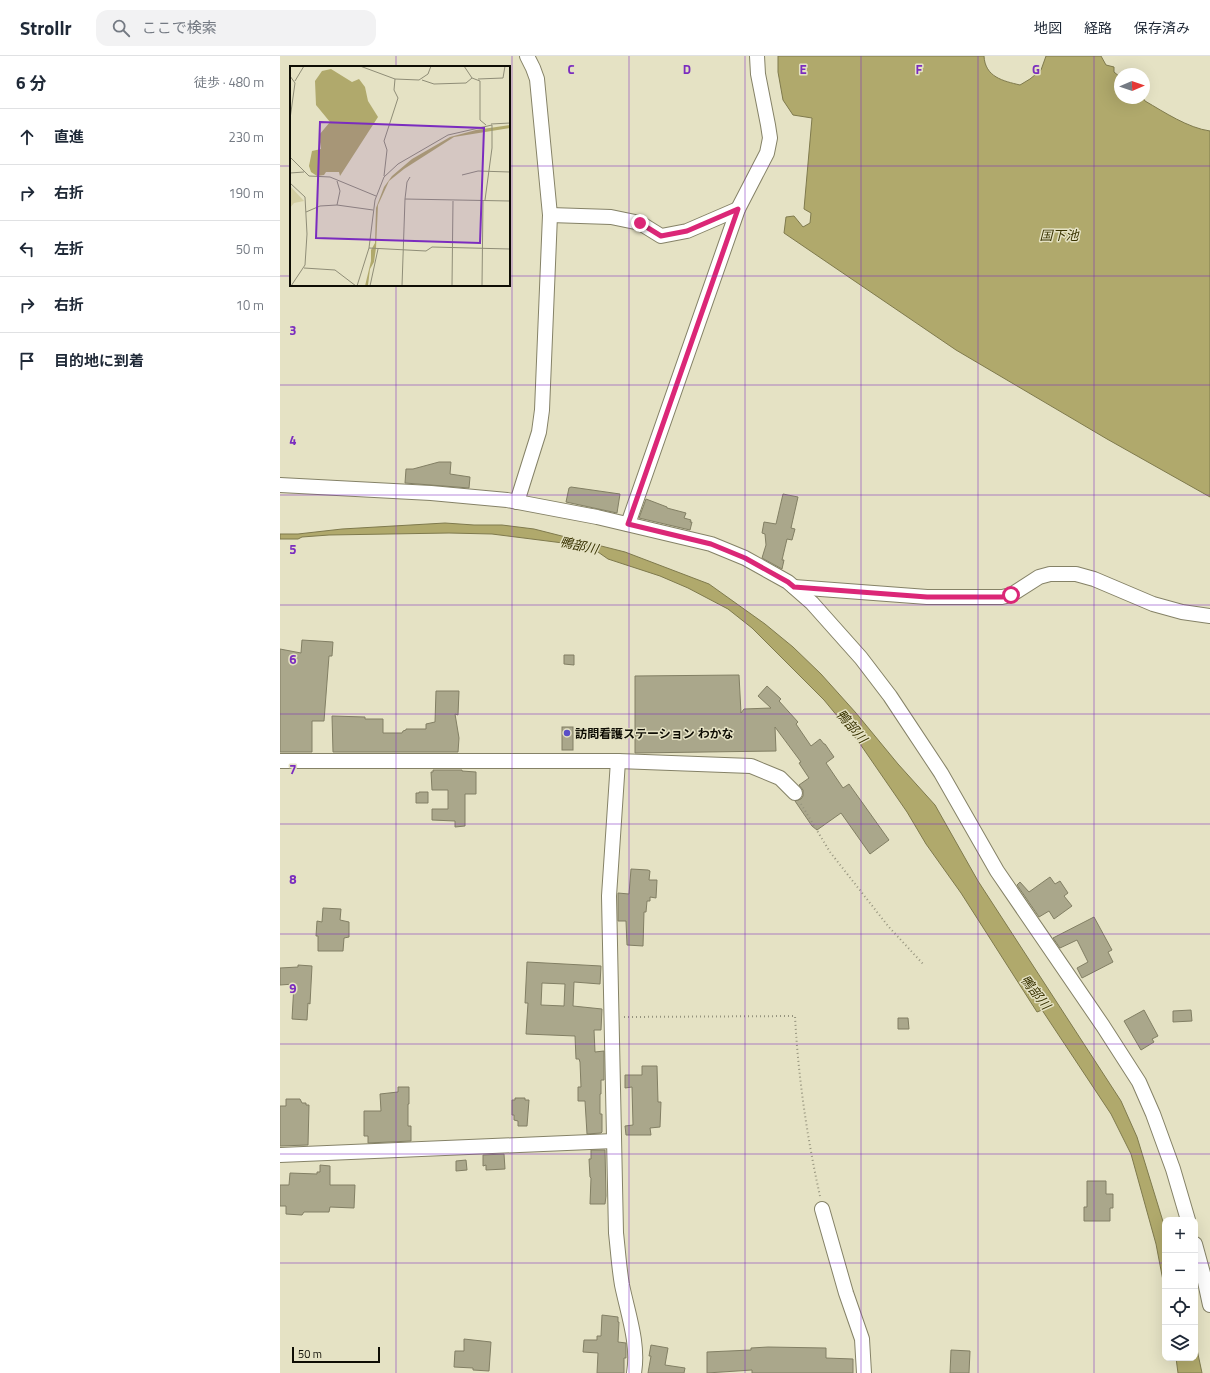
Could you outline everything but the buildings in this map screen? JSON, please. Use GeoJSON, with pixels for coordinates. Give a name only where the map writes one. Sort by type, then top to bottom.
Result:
{"type":"FeatureCollection","features":[{"type":"Feature","properties":{"kind":"street"},"geometry":{"type":"LineString","coordinates":[[517,502],[539,432],[542,410],[550,215],[536,79],[533,68],[527,56]]}},
{"type":"Feature","properties":{"kind":"street"},"geometry":{"type":"LineString","coordinates":[[628,524],[738,209],[766,153],[770,138],[758,74],[757,56]]}},
{"type":"Feature","properties":{"kind":"street"},"geometry":{"type":"LineString","coordinates":[[550,215],[611,217],[640,223],[661,236],[687,231],[738,209]]}},
{"type":"Feature","properties":{"kind":"street"},"geometry":{"type":"LineString","coordinates":[[280,485],[431,493],[517,502],[628,524],[711,544],[745,558],[788,582],[812,603],[861,658],[890,696],[941,773],[996,871],[1103,1026],[1139,1082],[1153,1114],[1187,1217]]}},
{"type":"Feature","properties":{"kind":"street"},"geometry":{"type":"LineString","coordinates":[[794,587],[927,597],[1002,597],[1011,595],[1039,577],[1050,574],[1076,574],[1094,579],[1153,604],[1182,612],[1210,616]]}},
{"type":"Feature","properties":{"kind":"street"},"geometry":{"type":"LineString","coordinates":[[280,761],[618,761],[751,766],[780,778],[794,793]]}},
{"type":"Feature","properties":{"kind":"street"},"geometry":{"type":"LineString","coordinates":[[618,761],[609,896],[616,1233],[622,1283],[634,1339],[636,1361],[634,1373]]}},
{"type":"Feature","properties":{"kind":"street"},"geometry":{"type":"LineString","coordinates":[[280,1155],[614,1141]]}},
{"type":"Feature","properties":{"kind":"street"},"geometry":{"type":"LineString","coordinates":[[822,1209],[846,1293],[862,1339],[864,1373]]}},
{"type":"Feature","properties":{"kind":"street"},"geometry":{"type":"LineString","coordinates":[[1197,1253],[1210,1305]]}},
{"type":"Feature","properties":{"kind":"path"},"geometry":{"type":"LineString","coordinates":[[794,793],[830,852],[888,926],[924,965]]}},
{"type":"Feature","properties":{"kind":"path"},"geometry":{"type":"LineString","coordinates":[[612,1018],[795,1016],[796,1038],[810,1153],[822,1209]]}},
{"type":"Feature","properties":{"kind":"water","name":"国下池"},"geometry":{"type":"Polygon","coordinates":[[[778,56],[984,56],[985,63],[991,73],[1001,80],[1020,85],[1041,70],[1046,56],[1101,56],[1106,65],[1114,67],[1114,104],[1150,104],[1193,127],[1210,131],[1210,497],[1107,439],[956,350],[784,233],[786,217],[794,216],[803,227],[810,223],[811,213],[804,209],[812,118],[793,115],[783,100],[778,72],[778,56]]]}},
{"type":"Feature","properties":{"kind":"water","name":"鴨部川"},"geometry":{"type":"Polygon","coordinates":[[[445,523],[502,525],[534,529],[625,552],[709,584],[765,624],[793,647],[821,674],[935,805],[978,881],[1121,1101],[1137,1137],[1162,1218],[1162,1275],[1156,1244],[1131,1154],[1111,1114],[1042,1010],[1037,1012],[961,893],[926,844],[907,812],[858,741],[824,700],[752,628],[728,609],[688,588],[660,576],[608,559],[598,552],[563,543],[492,534],[449,533],[329,535],[302,537],[298,539],[280,539],[280,534],[298,534],[342,529],[445,523]]]}},
{"type":"Feature","properties":{"kind":"water"},"geometry":{"type":"Polygon","coordinates":[[[1198,1354],[1202,1373],[1178,1373],[1176,1361],[1198,1361],[1198,1354]]]}},
{"type":"Feature","properties":{"kind":"place","name":"訪問看護ステーション わかな"},"geometry":{"type":"Point","coordinates":[567,733]}},
{"type":"Feature","properties":{"kind":"route"},"geometry":{"type":"LineString","coordinates":[[640,223],[661,236],[687,231],[738,209],[628,524],[711,544],[745,558],[788,582],[794,587],[927,597],[1002,597],[1011,595]]}}]}
